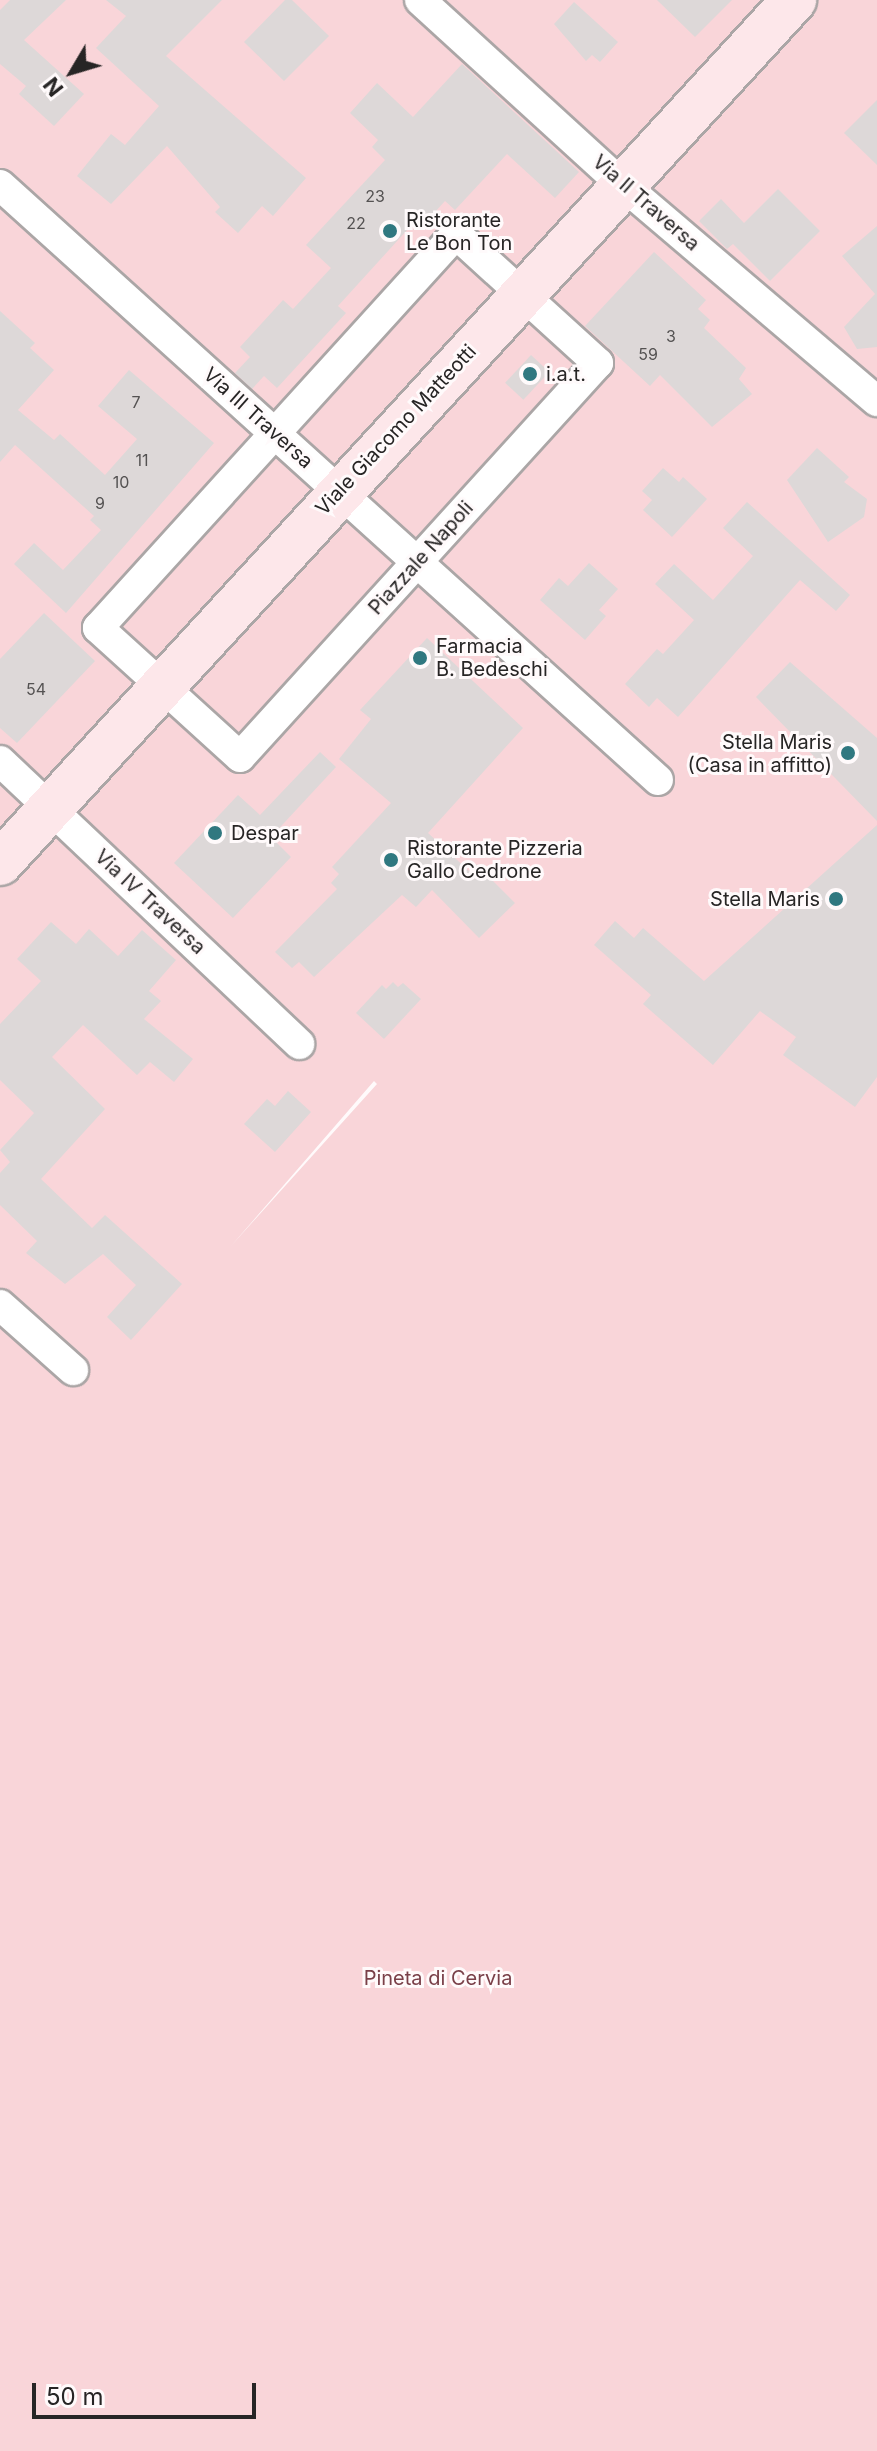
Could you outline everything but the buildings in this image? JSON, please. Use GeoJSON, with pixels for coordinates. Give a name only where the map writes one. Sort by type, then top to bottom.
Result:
{"type":"FeatureCollection","features":[{"type":"Feature","properties":{"kind":"street","name":"Via II Traversa"},"geometry":{"type":"LineString","coordinates":[[420,0],[624,186],[877,401]]}},
{"type":"Feature","properties":{"kind":"street","name":"Viale Giacomo Matteotti"},"geometry":{"type":"LineString","coordinates":[[0,863],[794,0]]}},
{"type":"Feature","properties":{"kind":"street","name":"Via III Traversa"},"geometry":{"type":"LineString","coordinates":[[0,185],[658,780]]}},
{"type":"Feature","properties":{"kind":"street","name":"Piazzale Napoli"},"geometry":{"type":"LineString","coordinates":[[456,234],[521,294],[598,363],[240,757],[98,628],[456,234]]}},
{"type":"Feature","properties":{"kind":"street","name":"Via IV Traversa"},"geometry":{"type":"LineString","coordinates":[[0,761],[299,1044]]}},
{"type":"Feature","properties":{"kind":"street"},"geometry":{"type":"LineString","coordinates":[[0,1305],[73,1370]]}},
{"type":"Feature","properties":{"kind":"green space","name":"Pineta di Cervia"},"geometry":{"type":"Polygon","coordinates":[[[0,0],[877,0],[877,2451],[0,2451],[0,0]],[[374,1081],[231,1246],[377,1084],[374,1081]]]}},
{"type":"Feature","properties":{"kind":"place","name":"Ristorante Le Bon Ton"},"geometry":{"type":"Point","coordinates":[390,231]}},
{"type":"Feature","properties":{"kind":"place","name":"i.a.t."},"geometry":{"type":"Point","coordinates":[530,374]}},
{"type":"Feature","properties":{"kind":"place","name":"Farmacia B. Bedeschi"},"geometry":{"type":"Point","coordinates":[420,658]}},
{"type":"Feature","properties":{"kind":"place","name":"Stella Maris (Casa in affitto)"},"geometry":{"type":"Point","coordinates":[848,753]}},
{"type":"Feature","properties":{"kind":"place","name":"Despar"},"geometry":{"type":"Point","coordinates":[215,833]}},
{"type":"Feature","properties":{"kind":"place","name":"Ristorante Pizzeria Gallo Cedrone"},"geometry":{"type":"Point","coordinates":[391,860]}},
{"type":"Feature","properties":{"kind":"place","name":"Stella Maris"},"geometry":{"type":"Point","coordinates":[836,899]}}]}
